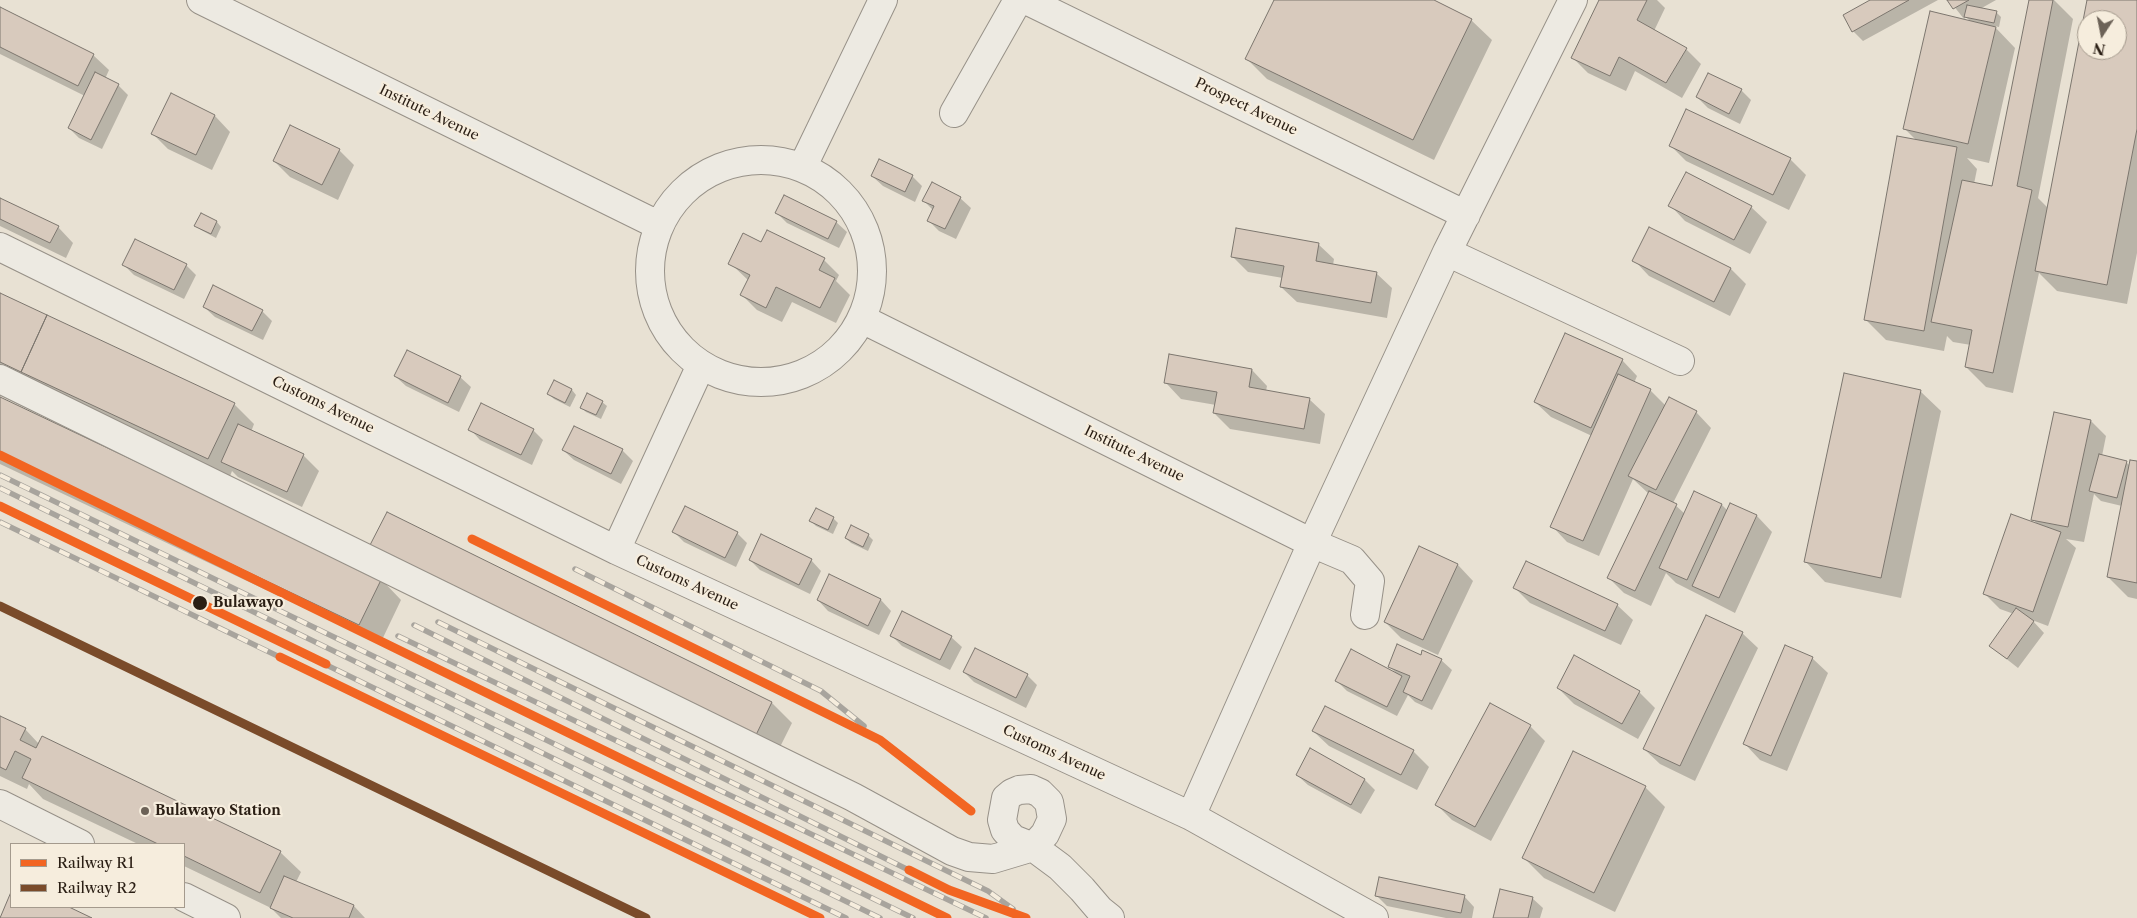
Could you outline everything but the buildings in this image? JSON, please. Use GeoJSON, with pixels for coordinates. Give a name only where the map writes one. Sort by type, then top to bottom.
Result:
{"type":"FeatureCollection","features":[{"type":"Feature","properties":{"kind":"street","name":"Institute Avenue"},"geometry":{"type":"LineString","coordinates":[[201,0],[658,225]]}},
{"type":"Feature","properties":{"kind":"street"},"geometry":{"type":"LineString","coordinates":[[802,168],[883,0]]}},
{"type":"Feature","properties":{"kind":"street"},"geometry":{"type":"LineString","coordinates":[[954,114],[1018,0]]}},
{"type":"Feature","properties":{"kind":"street","name":"Prospect Avenue"},"geometry":{"type":"LineString","coordinates":[[1026,0],[1466,215]]}},
{"type":"Feature","properties":{"kind":"street"},"geometry":{"type":"LineString","coordinates":[[1191,816],[1312,542],[1447,252],[1572,0]]}},
{"type":"Feature","properties":{"kind":"street"},"geometry":{"type":"LineString","coordinates":[[760,159],[802,168],[833,186],[857,214],[870,248],[872,284],[862,319],[840,350],[809,371],[800,374],[773,381],[736,379],[701,365],[677,344],[660,318],[650,288],[650,256],[658,225],[683,191],[718,168],[760,159]]}},
{"type":"Feature","properties":{"kind":"street","name":"Customs Avenue"},"geometry":{"type":"LineString","coordinates":[[0,246],[616,550],[1191,816],[1374,918]]}},
{"type":"Feature","properties":{"kind":"street"},"geometry":{"type":"LineString","coordinates":[[1447,252],[1680,362]]}},
{"type":"Feature","properties":{"kind":"street","name":"Institute Avenue"},"geometry":{"type":"LineString","coordinates":[[862,319],[1312,542],[1352,560],[1370,581],[1365,615]]}},
{"type":"Feature","properties":{"kind":"street"},"geometry":{"type":"LineString","coordinates":[[616,550],[701,365]]}},
{"type":"Feature","properties":{"kind":"street"},"geometry":{"type":"LineString","coordinates":[[0,379],[854,797],[952,851],[969,857],[993,859],[1033,847],[1060,867],[1082,888],[1100,910],[1110,918]]}},
{"type":"Feature","properties":{"kind":"street"},"geometry":{"type":"LineString","coordinates":[[0,804],[78,843]]}},
{"type":"Feature","properties":{"kind":"street"},"geometry":{"type":"LineString","coordinates":[[185,898],[226,918]]}},
{"type":"Feature","properties":{"kind":"railway"},"geometry":{"type":"LineString","coordinates":[[0,455],[947,918]]}},
{"type":"Feature","properties":{"kind":"railway"},"geometry":{"type":"LineString","coordinates":[[0,475],[913,918]]}},
{"type":"Feature","properties":{"kind":"railway"},"geometry":{"type":"LineString","coordinates":[[0,488],[880,918]]}},
{"type":"Feature","properties":{"kind":"railway"},"geometry":{"type":"LineString","coordinates":[[0,506],[846,918]]}},
{"type":"Feature","properties":{"kind":"railway"},"geometry":{"type":"LineString","coordinates":[[0,522],[820,918]]}},
{"type":"Feature","properties":{"kind":"railway"},"geometry":{"type":"LineString","coordinates":[[472,539],[880,740],[971,811]]}},
{"type":"Feature","properties":{"kind":"railway"},"geometry":{"type":"LineString","coordinates":[[575,569],[821,691],[864,726]]}},
{"type":"Feature","properties":{"kind":"railway"},"geometry":{"type":"LineString","coordinates":[[0,606],[646,918]]}},
{"type":"Feature","properties":{"kind":"railway"},"geometry":{"type":"LineString","coordinates":[[438,622],[988,891],[1013,909]]}},
{"type":"Feature","properties":{"kind":"railway"},"geometry":{"type":"LineString","coordinates":[[414,625],[949,890],[1026,918]]}},
{"type":"Feature","properties":{"kind":"railway"},"geometry":{"type":"LineString","coordinates":[[398,636],[986,918]]}},
{"type":"Feature","properties":{"kind":"rail line","name":"R1"},"geometry":{"type":"LineString","coordinates":[[0,455],[947,918]]}},
{"type":"Feature","properties":{"kind":"rail line","name":"R1"},"geometry":{"type":"LineString","coordinates":[[0,506],[326,664]]}},
{"type":"Feature","properties":{"kind":"rail line","name":"R1"},"geometry":{"type":"LineString","coordinates":[[472,539],[880,740],[971,811]]}},
{"type":"Feature","properties":{"kind":"rail line","name":"R2"},"geometry":{"type":"LineString","coordinates":[[0,606],[646,918]]}},
{"type":"Feature","properties":{"kind":"rail line","name":"R1"},"geometry":{"type":"LineString","coordinates":[[280,657],[820,918]]}},
{"type":"Feature","properties":{"kind":"rail line","name":"R1"},"geometry":{"type":"LineString","coordinates":[[909,870],[949,890],[1026,918]]}},
{"type":"Feature","properties":{"kind":"place","name":"Bulawayo"},"geometry":{"type":"Point","coordinates":[200,603]}},
{"type":"Feature","properties":{"kind":"place","name":"Bulawayo Station"},"geometry":{"type":"Point","coordinates":[145,811]}}]}
